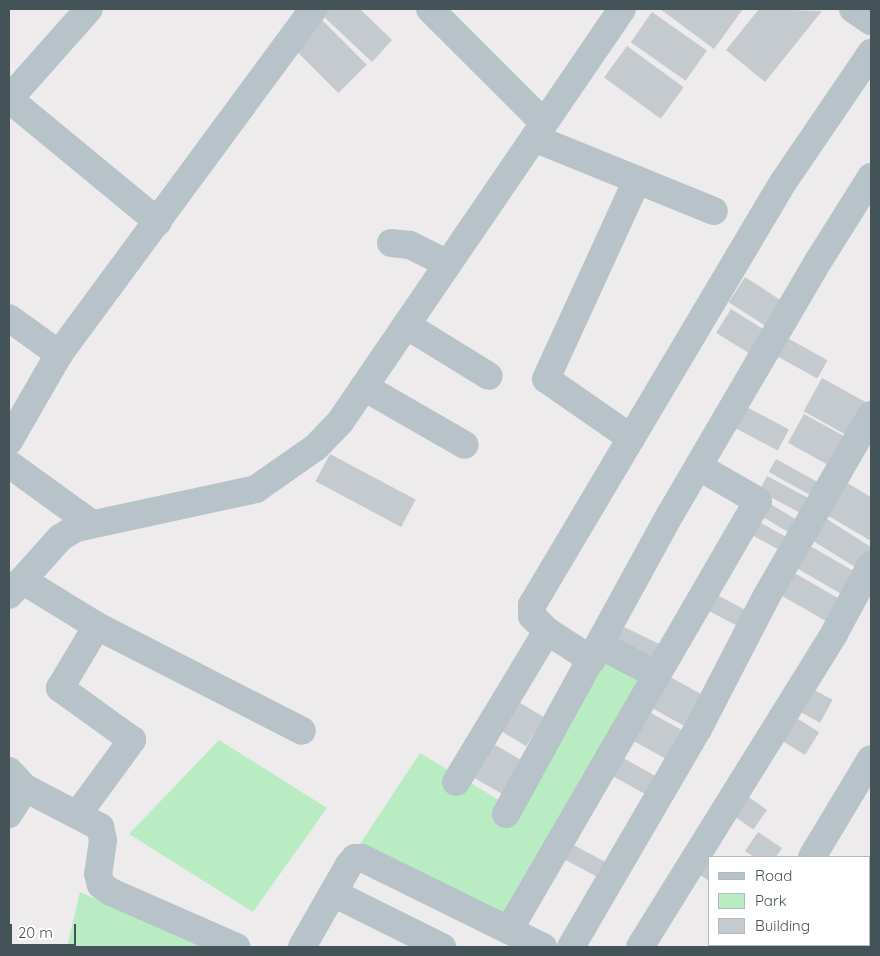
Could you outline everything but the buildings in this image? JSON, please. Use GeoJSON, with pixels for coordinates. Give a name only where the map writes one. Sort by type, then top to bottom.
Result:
{"type":"FeatureCollection","features":[{"type":"Feature","properties":{"kind":"street"},"geometry":{"type":"LineString","coordinates":[[89,9],[9,99],[158,222]]}},
{"type":"Feature","properties":{"kind":"street"},"geometry":{"type":"LineString","coordinates":[[10,436],[59,354],[158,222],[284,44],[313,9]]}},
{"type":"Feature","properties":{"kind":"street"},"geometry":{"type":"LineString","coordinates":[[430,9],[539,130],[637,180],[714,211]]}},
{"type":"Feature","properties":{"kind":"street"},"geometry":{"type":"LineString","coordinates":[[302,730],[97,626],[15,588],[60,538],[76,528],[256,489],[316,447],[340,422],[622,9]]}},
{"type":"Feature","properties":{"kind":"street"},"geometry":{"type":"LineString","coordinates":[[853,9],[871,21]]}},
{"type":"Feature","properties":{"kind":"street"},"geometry":{"type":"LineString","coordinates":[[657,675],[547,631],[532,616],[532,604],[784,181],[871,53]]}},
{"type":"Feature","properties":{"kind":"street"},"geometry":{"type":"LineString","coordinates":[[506,814],[699,467],[819,260],[871,177]]}},
{"type":"Feature","properties":{"kind":"street"},"geometry":{"type":"LineString","coordinates":[[631,438],[546,379],[637,180]]}},
{"type":"Feature","properties":{"kind":"street"},"geometry":{"type":"LineString","coordinates":[[391,243],[410,245],[448,264]]}},
{"type":"Feature","properties":{"kind":"street"},"geometry":{"type":"LineString","coordinates":[[9,318],[59,354]]}},
{"type":"Feature","properties":{"kind":"street"},"geometry":{"type":"LineString","coordinates":[[406,326],[489,376]]}},
{"type":"Feature","properties":{"kind":"street"},"geometry":{"type":"LineString","coordinates":[[364,387],[465,446]]}},
{"type":"Feature","properties":{"kind":"street"},"geometry":{"type":"LineString","coordinates":[[572,947],[698,729],[766,596],[871,415]]}},
{"type":"Feature","properties":{"kind":"street"},"geometry":{"type":"LineString","coordinates":[[9,464],[92,524]]}},
{"type":"Feature","properties":{"kind":"street"},"geometry":{"type":"LineString","coordinates":[[509,930],[758,501],[699,467]]}},
{"type":"Feature","properties":{"kind":"street"},"geometry":{"type":"LineString","coordinates":[[640,947],[835,632],[871,565]]}},
{"type":"Feature","properties":{"kind":"street"},"geometry":{"type":"LineString","coordinates":[[78,814],[132,740],[60,688],[97,626]]}},
{"type":"Feature","properties":{"kind":"street"},"geometry":{"type":"LineString","coordinates":[[456,782],[547,631]]}},
{"type":"Feature","properties":{"kind":"street"},"geometry":{"type":"LineString","coordinates":[[813,856],[871,758]]}},
{"type":"Feature","properties":{"kind":"street"},"geometry":{"type":"LineString","coordinates":[[9,814],[17,779],[94,822],[103,833],[98,874],[101,884],[111,892],[236,947]]}},
{"type":"Feature","properties":{"kind":"street"},"geometry":{"type":"LineString","coordinates":[[302,947],[355,858],[362,858],[543,947]]}},
{"type":"Feature","properties":{"kind":"street"},"geometry":{"type":"LineString","coordinates":[[333,893],[442,947]]}},
{"type":"Feature","properties":{"kind":"green space"},"geometry":{"type":"Polygon","coordinates":[[[601,651],[654,677],[500,923],[358,847],[420,753],[516,810],[601,651]]]}},
{"type":"Feature","properties":{"kind":"green space"},"geometry":{"type":"Polygon","coordinates":[[[219,740],[327,808],[253,912],[129,834],[219,740]]]}},
{"type":"Feature","properties":{"kind":"green space"},"geometry":{"type":"Polygon","coordinates":[[[80,892],[209,947],[67,947],[80,892]]]}}]}
